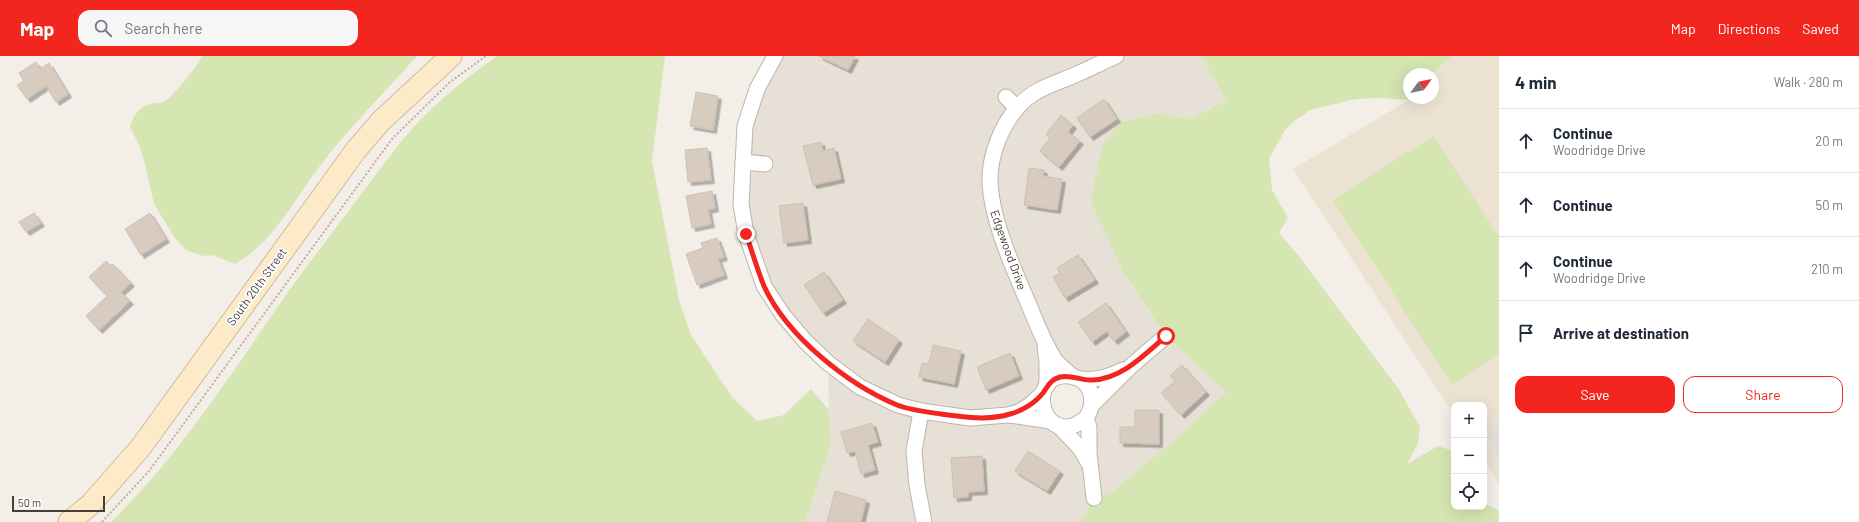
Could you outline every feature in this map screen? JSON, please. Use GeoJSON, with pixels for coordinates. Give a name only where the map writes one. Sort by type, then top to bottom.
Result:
{"type":"FeatureCollection","features":[{"type":"Feature","properties":{"kind":"main road","name":"South 20th Street"},"geometry":{"type":"LineString","coordinates":[[69,522],[90,505],[141,447],[356,150],[376,127],[413,90],[451,56]]}},
{"type":"Feature","properties":{"kind":"street"},"geometry":{"type":"LineString","coordinates":[[775,56],[757,89],[746,126],[741,204],[746,234],[764,286],[782,315],[805,341],[828,363],[860,388],[898,405],[921,411],[970,418],[1008,415],[1073,426],[1089,412],[1131,366],[1166,336]]}},
{"type":"Feature","properties":{"kind":"street","name":"Edgewood Drive"},"geometry":{"type":"LineString","coordinates":[[1044,339],[1016,273],[992,204],[990,179],[992,154],[1005,127],[1017,108],[1032,95],[1044,87],[1116,56]]}},
{"type":"Feature","properties":{"kind":"street"},"geometry":{"type":"LineString","coordinates":[[1006,97],[1017,108]]}},
{"type":"Feature","properties":{"kind":"street"},"geometry":{"type":"LineString","coordinates":[[744,162],[765,164]]}},
{"type":"Feature","properties":{"kind":"street"},"geometry":{"type":"LineString","coordinates":[[1044,339],[1056,361],[1090,390],[1090,464],[1094,498]]}},
{"type":"Feature","properties":{"kind":"street"},"geometry":{"type":"LineString","coordinates":[[1044,339],[1048,362],[1042,408],[1054,423],[1080,448],[1090,464]]}},
{"type":"Feature","properties":{"kind":"street"},"geometry":{"type":"LineString","coordinates":[[1008,415],[1030,405],[1058,377],[1093,380],[1109,377],[1131,366]]}},
{"type":"Feature","properties":{"kind":"street"},"geometry":{"type":"LineString","coordinates":[[921,411],[914,452],[917,485],[924,522]]}},
{"type":"Feature","properties":{"kind":"path"},"geometry":{"type":"LineString","coordinates":[[102,522],[158,459],[392,140],[450,82],[486,56]]}},
{"type":"Feature","properties":{"kind":"shaded area"},"geometry":{"type":"Polygon","coordinates":[[[775,56],[1201,56],[1226,100],[1191,119],[1158,114],[1090,201],[1124,273],[1166,336],[1226,392],[1169,445],[1109,494],[1094,498],[1080,522],[805,522],[830,448],[828,363],[783,315],[746,234],[745,126],[775,56]],[[1056,361],[1047,386],[1030,405],[1038,420],[1080,448],[1092,405],[1130,367],[1093,380],[1056,361]]]}},
{"type":"Feature","properties":{"kind":"shaded area"},"geometry":{"type":"Polygon","coordinates":[[[1452,56],[1499,56],[1499,484],[1487,466],[1487,402],[1451,402],[1451,410],[1293,169],[1403,103],[1439,104],[1438,68],[1452,56]]]}},
{"type":"Feature","properties":{"kind":"shaded area"},"geometry":{"type":"Polygon","coordinates":[[[1499,427],[1499,457],[1487,437],[1487,434],[1499,427]]]}},
{"type":"Feature","properties":{"kind":"green space"},"geometry":{"type":"Polygon","coordinates":[[[202,56],[417,56],[333,149],[312,176],[273,232],[249,255],[235,264],[212,255],[203,256],[186,250],[175,238],[154,204],[144,160],[139,145],[130,127],[133,118],[142,108],[150,104],[160,103],[167,100],[191,73],[202,56]]]}},
{"type":"Feature","properties":{"kind":"green space"},"geometry":{"type":"Polygon","coordinates":[[[497,56],[665,56],[652,161],[679,300],[691,335],[732,397],[757,421],[784,415],[811,389],[829,410],[830,448],[805,522],[111,522],[160,469],[183,441],[205,412],[295,282],[400,143],[433,107],[471,75],[497,56]]]}},
{"type":"Feature","properties":{"kind":"green space"},"geometry":{"type":"Polygon","coordinates":[[[1201,56],[1452,56],[1438,68],[1403,68],[1403,99],[1380,98],[1356,99],[1310,110],[1293,122],[1285,130],[1269,159],[1272,190],[1288,218],[1279,233],[1298,255],[1398,388],[1420,427],[1418,443],[1407,464],[1438,446],[1450,450],[1451,510],[1487,510],[1487,505],[1499,511],[1499,522],[1080,522],[1094,498],[1109,494],[1169,445],[1226,392],[1166,336],[1124,273],[1090,201],[1103,146],[1119,123],[1158,114],[1191,119],[1226,100],[1201,56]]]}},
{"type":"Feature","properties":{"kind":"green space"},"geometry":{"type":"Polygon","coordinates":[[[1433,136],[1499,237],[1499,354],[1452,385],[1333,200],[1433,136]]]}},
{"type":"Feature","properties":{"kind":"building"},"geometry":{"type":"Polygon","coordinates":[[[819,56],[855,56],[848,70],[819,56]]]}},
{"type":"Feature","properties":{"kind":"building"},"geometry":{"type":"Polygon","coordinates":[[[36,62],[40,69],[49,63],[68,94],[56,102],[46,86],[27,99],[17,85],[24,81],[19,73],[36,62]]]}},
{"type":"Feature","properties":{"kind":"building"},"geometry":{"type":"Polygon","coordinates":[[[696,92],[718,96],[713,130],[690,126],[696,92]]]}},
{"type":"Feature","properties":{"kind":"building"},"geometry":{"type":"Polygon","coordinates":[[[1104,99],[1117,119],[1090,137],[1077,118],[1104,99]]]}},
{"type":"Feature","properties":{"kind":"building"},"geometry":{"type":"Polygon","coordinates":[[[1061,115],[1073,125],[1068,132],[1080,141],[1059,167],[1040,151],[1050,138],[1046,134],[1061,115]]]}},
{"type":"Feature","properties":{"kind":"building"},"geometry":{"type":"Polygon","coordinates":[[[821,142],[823,151],[834,148],[841,179],[813,185],[803,146],[821,142]]]}},
{"type":"Feature","properties":{"kind":"building"},"geometry":{"type":"Polygon","coordinates":[[[707,148],[711,180],[688,182],[685,150],[707,148]]]}},
{"type":"Feature","properties":{"kind":"building"},"geometry":{"type":"Polygon","coordinates":[[[1029,168],[1044,170],[1043,176],[1062,179],[1057,210],[1024,205],[1029,168]]]}},
{"type":"Feature","properties":{"kind":"building"},"geometry":{"type":"Polygon","coordinates":[[[712,191],[715,208],[708,210],[711,224],[692,228],[686,196],[712,191]]]}},
{"type":"Feature","properties":{"kind":"building"},"geometry":{"type":"Polygon","coordinates":[[[803,203],[808,240],[784,243],[779,206],[803,203]]]}},
{"type":"Feature","properties":{"kind":"building"},"geometry":{"type":"Polygon","coordinates":[[[34,213],[41,223],[26,232],[19,222],[34,213]]]}},
{"type":"Feature","properties":{"kind":"building"},"geometry":{"type":"Polygon","coordinates":[[[150,213],[166,239],[141,255],[125,229],[150,213]]]}},
{"type":"Feature","properties":{"kind":"building"},"geometry":{"type":"Polygon","coordinates":[[[717,238],[724,257],[718,259],[724,275],[697,285],[686,254],[703,248],[701,243],[717,238]]]}},
{"type":"Feature","properties":{"kind":"building"},"geometry":{"type":"Polygon","coordinates":[[[1078,255],[1095,280],[1065,298],[1053,277],[1060,273],[1057,268],[1078,255]]]}},
{"type":"Feature","properties":{"kind":"building"},"geometry":{"type":"Polygon","coordinates":[[[106,261],[111,266],[113,264],[131,283],[121,292],[130,301],[99,330],[86,316],[107,296],[89,277],[106,261]]]}},
{"type":"Feature","properties":{"kind":"building"},"geometry":{"type":"Polygon","coordinates":[[[824,272],[843,300],[823,313],[804,285],[824,272]]]}},
{"type":"Feature","properties":{"kind":"building"},"geometry":{"type":"Polygon","coordinates":[[[1106,303],[1126,332],[1114,341],[1107,331],[1092,342],[1078,322],[1106,303]]]}},
{"type":"Feature","properties":{"kind":"building"},"geometry":{"type":"Polygon","coordinates":[[[868,319],[899,340],[885,362],[853,341],[868,319]]]}},
{"type":"Feature","properties":{"kind":"building"},"geometry":{"type":"Polygon","coordinates":[[[933,345],[961,351],[954,384],[919,377],[922,363],[929,364],[933,345]]]}},
{"type":"Feature","properties":{"kind":"building"},"geometry":{"type":"Polygon","coordinates":[[[1010,353],[1019,376],[986,390],[977,367],[1010,353]]]}},
{"type":"Feature","properties":{"kind":"building"},"geometry":{"type":"Polygon","coordinates":[[[1182,365],[1206,392],[1181,415],[1161,393],[1175,381],[1170,376],[1182,365]]]}},
{"type":"Feature","properties":{"kind":"building"},"geometry":{"type":"Polygon","coordinates":[[[1135,410],[1159,410],[1159,444],[1120,443],[1120,427],[1135,427],[1135,410]]]}},
{"type":"Feature","properties":{"kind":"building"},"geometry":{"type":"Polygon","coordinates":[[[872,423],[878,442],[868,445],[875,470],[861,474],[855,451],[847,453],[841,432],[872,423]]]}},
{"type":"Feature","properties":{"kind":"building"},"geometry":{"type":"Polygon","coordinates":[[[1028,451],[1060,471],[1047,491],[1015,471],[1028,451]]]}},
{"type":"Feature","properties":{"kind":"building"},"geometry":{"type":"Polygon","coordinates":[[[982,456],[984,491],[968,492],[968,497],[954,498],[951,458],[982,456]]]}},
{"type":"Feature","properties":{"kind":"building"},"geometry":{"type":"Polygon","coordinates":[[[835,491],[866,500],[861,522],[827,522],[835,491]]]}},
{"type":"Feature","properties":{"kind":"route"},"geometry":{"type":"LineString","coordinates":[[746,234],[764,286],[782,315],[805,341],[828,363],[860,388],[898,405],[921,411],[970,418],[1008,415],[1019,412],[1030,405],[1043,393],[1046,386],[1058,377],[1066,376],[1080,380],[1093,380],[1109,377],[1131,366],[1166,336]]}}]}
